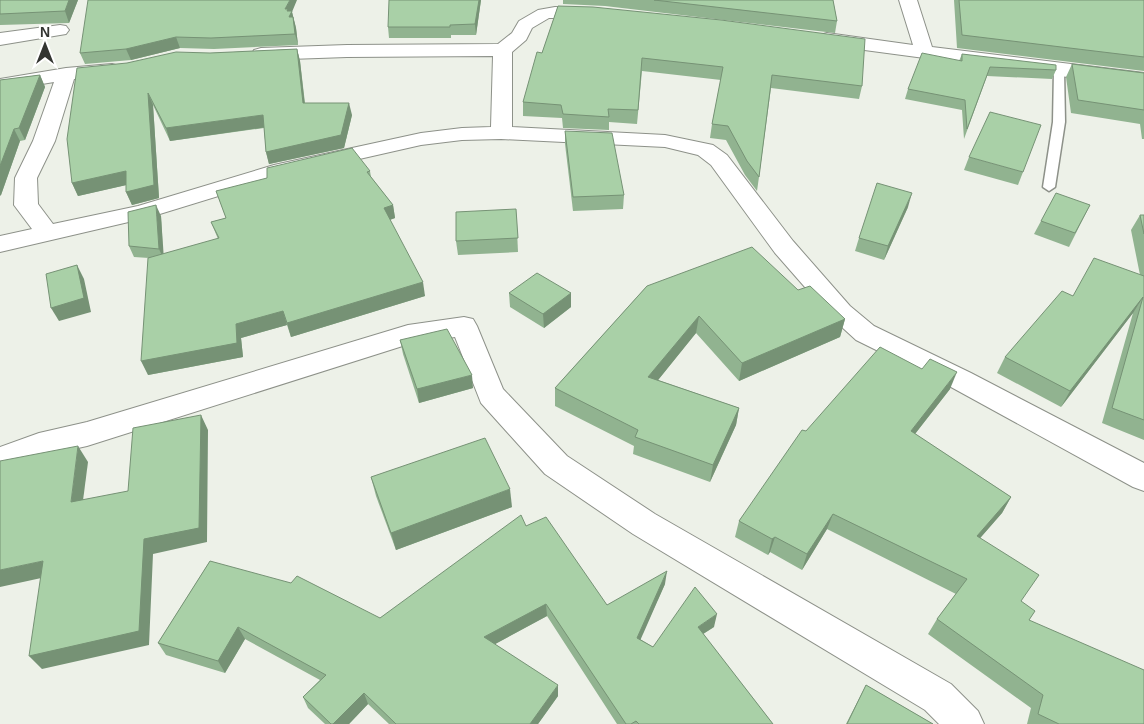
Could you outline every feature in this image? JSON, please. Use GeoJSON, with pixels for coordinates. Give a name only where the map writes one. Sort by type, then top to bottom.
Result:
{"type":"FeatureCollection","features":[{"type":"Feature","properties":{"kind":"street"},"geometry":{"type":"LineString","coordinates":[[908,0],[924,51]]}},
{"type":"Feature","properties":{"kind":"street"},"geometry":{"type":"LineString","coordinates":[[240,55],[347,51],[503,50],[519,36],[525,25],[544,14],[555,12],[611,16]]}},
{"type":"Feature","properties":{"kind":"street"},"geometry":{"type":"LineString","coordinates":[[0,39],[60,30]]}},
{"type":"Feature","properties":{"kind":"street"},"geometry":{"type":"LineString","coordinates":[[808,37],[1059,70],[1144,79]]}},
{"type":"Feature","properties":{"kind":"street"},"geometry":{"type":"LineString","coordinates":[[501,133],[503,50]]}},
{"type":"Feature","properties":{"kind":"street"},"geometry":{"type":"LineString","coordinates":[[0,85],[66,74],[131,68]]}},
{"type":"Feature","properties":{"kind":"street"},"geometry":{"type":"LineString","coordinates":[[48,234],[26,205],[26,178],[44,141],[66,74]]}},
{"type":"Feature","properties":{"kind":"street"},"geometry":{"type":"LineString","coordinates":[[0,244],[142,212],[274,172],[421,139],[462,134],[501,133],[665,141],[686,144],[705,150],[719,160],[784,247],[841,312],[865,333],[961,380],[1144,478]]}},
{"type":"Feature","properties":{"kind":"street"},"geometry":{"type":"LineString","coordinates":[[0,459],[39,445],[87,434],[408,335],[464,326],[491,395],[556,465],[644,524],[938,697],[965,724]]}},
{"type":"Feature","properties":{"kind":"lane"},"geometry":{"type":"LineString","coordinates":[[1049,187],[1059,122],[1059,70]]}},
{"type":"Feature","properties":{"kind":"building"},"geometry":{"type":"Polygon","coordinates":[[[0,0],[69,0],[65,11],[0,14],[0,0]]]}},
{"type":"Feature","properties":{"kind":"building"},"geometry":{"type":"Polygon","coordinates":[[[88,0],[290,0],[285,9],[292,11],[289,17],[293,17],[295,34],[211,38],[176,37],[126,49],[80,53],[88,0]]]}},
{"type":"Feature","properties":{"kind":"building"},"geometry":{"type":"Polygon","coordinates":[[[389,0],[479,0],[475,24],[450,25],[450,27],[388,27],[389,0]]]}},
{"type":"Feature","properties":{"kind":"building"},"geometry":{"type":"Polygon","coordinates":[[[654,0],[833,0],[837,21],[654,0]]]}},
{"type":"Feature","properties":{"kind":"building"},"geometry":{"type":"Polygon","coordinates":[[[959,0],[1144,0],[1144,57],[962,35],[959,0]]]}},
{"type":"Feature","properties":{"kind":"building"},"geometry":{"type":"Polygon","coordinates":[[[558,6],[593,7],[721,20],[865,39],[862,86],[772,75],[759,177],[747,161],[728,126],[712,124],[723,67],[642,58],[638,110],[608,109],[609,117],[563,114],[561,105],[523,102],[537,52],[542,53],[558,6]]]}},
{"type":"Feature","properties":{"kind":"building"},"geometry":{"type":"Polygon","coordinates":[[[297,49],[303,103],[349,103],[341,135],[266,152],[263,115],[166,128],[148,93],[154,185],[126,192],[126,171],[72,183],[67,139],[77,68],[127,63],[176,52],[210,53],[297,49]]]}},
{"type":"Feature","properties":{"kind":"building"},"geometry":{"type":"Polygon","coordinates":[[[922,53],[962,61],[962,54],[1056,65],[1056,70],[990,67],[967,129],[965,100],[908,89],[922,53]]]}},
{"type":"Feature","properties":{"kind":"building"},"geometry":{"type":"Polygon","coordinates":[[[1072,64],[1144,73],[1144,110],[1078,100],[1072,64]]]}},
{"type":"Feature","properties":{"kind":"building"},"geometry":{"type":"Polygon","coordinates":[[[40,75],[19,128],[14,129],[0,166],[0,80],[40,75]]]}},
{"type":"Feature","properties":{"kind":"building"},"geometry":{"type":"Polygon","coordinates":[[[990,112],[1041,125],[1023,172],[969,157],[990,112]]]}},
{"type":"Feature","properties":{"kind":"building"},"geometry":{"type":"Polygon","coordinates":[[[565,131],[612,133],[624,195],[573,197],[565,131]]]}},
{"type":"Feature","properties":{"kind":"building"},"geometry":{"type":"Polygon","coordinates":[[[352,148],[370,171],[367,172],[393,205],[384,208],[423,282],[287,323],[283,311],[236,324],[237,343],[141,361],[148,258],[219,238],[211,222],[226,218],[216,191],[267,178],[267,168],[352,148]]]}},
{"type":"Feature","properties":{"kind":"building"},"geometry":{"type":"Polygon","coordinates":[[[877,183],[912,193],[888,246],[859,238],[877,183]]]}},
{"type":"Feature","properties":{"kind":"building"},"geometry":{"type":"Polygon","coordinates":[[[1056,193],[1090,205],[1075,233],[1041,221],[1056,193]]]}},
{"type":"Feature","properties":{"kind":"building"},"geometry":{"type":"Polygon","coordinates":[[[156,205],[159,249],[129,246],[128,212],[156,205]]]}},
{"type":"Feature","properties":{"kind":"building"},"geometry":{"type":"Polygon","coordinates":[[[516,209],[518,238],[456,241],[456,212],[516,209]]]}},
{"type":"Feature","properties":{"kind":"building"},"geometry":{"type":"Polygon","coordinates":[[[1140,215],[1144,215],[1144,234],[1140,215]]]}},
{"type":"Feature","properties":{"kind":"building"},"geometry":{"type":"Polygon","coordinates":[[[752,247],[798,290],[810,286],[845,319],[742,363],[699,316],[648,377],[739,408],[713,465],[635,437],[638,430],[555,388],[647,286],[752,247]]]}},
{"type":"Feature","properties":{"kind":"building"},"geometry":{"type":"Polygon","coordinates":[[[1094,258],[1144,276],[1144,420],[1112,408],[1143,297],[1070,391],[1005,357],[1062,291],[1073,296],[1094,258]]]}},
{"type":"Feature","properties":{"kind":"building"},"geometry":{"type":"Polygon","coordinates":[[[77,265],[84,298],[51,308],[46,274],[77,265]]]}},
{"type":"Feature","properties":{"kind":"building"},"geometry":{"type":"Polygon","coordinates":[[[537,273],[571,293],[543,314],[509,293],[537,273]]]}},
{"type":"Feature","properties":{"kind":"building"},"geometry":{"type":"Polygon","coordinates":[[[447,329],[472,375],[417,389],[400,340],[447,329]]]}},
{"type":"Feature","properties":{"kind":"building"},"geometry":{"type":"Polygon","coordinates":[[[880,347],[922,369],[930,359],[957,372],[911,431],[1011,497],[977,536],[1039,575],[1021,601],[1035,611],[1029,620],[1144,670],[1144,724],[1059,724],[1038,714],[1043,695],[937,619],[967,579],[833,514],[807,554],[775,537],[772,539],[739,521],[802,430],[806,431],[880,347]]]}},
{"type":"Feature","properties":{"kind":"building"},"geometry":{"type":"Polygon","coordinates":[[[201,415],[199,528],[144,539],[139,631],[29,656],[43,561],[0,570],[0,461],[78,446],[71,502],[128,491],[133,428],[201,415]]]}},
{"type":"Feature","properties":{"kind":"building"},"geometry":{"type":"Polygon","coordinates":[[[485,438],[510,489],[391,533],[371,477],[485,438]]]}},
{"type":"Feature","properties":{"kind":"building"},"geometry":{"type":"Polygon","coordinates":[[[521,515],[526,526],[546,517],[607,605],[667,571],[637,638],[653,647],[695,587],[717,614],[698,627],[773,724],[639,724],[636,721],[626,724],[546,604],[484,637],[558,685],[530,724],[396,724],[364,693],[331,724],[303,697],[326,675],[238,627],[218,661],[158,643],[210,561],[291,583],[297,576],[380,618],[521,515]]]}},
{"type":"Feature","properties":{"kind":"building"},"geometry":{"type":"Polygon","coordinates":[[[866,685],[933,724],[847,724],[866,685]]]}}]}
